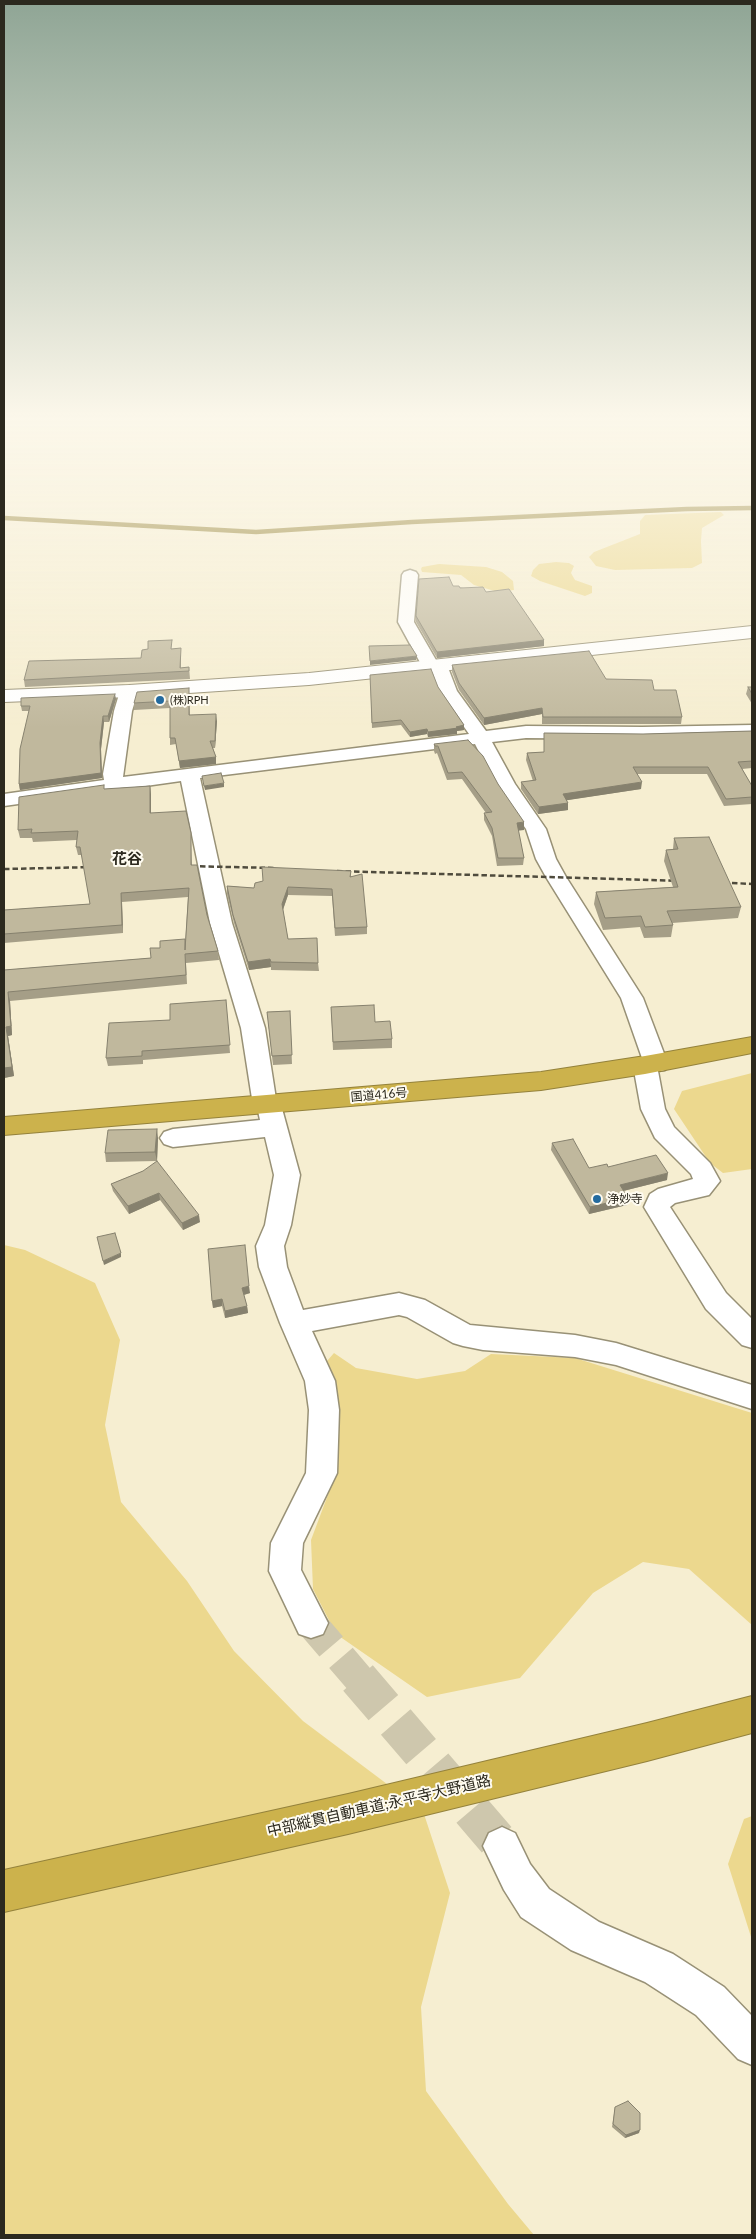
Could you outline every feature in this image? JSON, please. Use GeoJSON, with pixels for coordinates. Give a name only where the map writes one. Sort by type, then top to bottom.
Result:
{"type":"FeatureCollection","features":[{"type":"Feature","properties":{"kind":"highway","name":"国道416号"},"geometry":{"type":"LineString","coordinates":[[4,1126],[269,1112],[541,1081],[651,1064],[752,1045]]}},
{"type":"Feature","properties":{"kind":"highway","name":"中部縦貫自動車道;永平寺大野道路"},"geometry":{"type":"LineString","coordinates":[[4,1891],[348,1814],[647,1742],[752,1714]]}},
{"type":"Feature","properties":{"kind":"street"},"geometry":{"type":"LineString","coordinates":[[410,575],[406,622],[435,665],[448,691],[477,731],[493,759],[504,784],[536,829],[546,859],[556,877],[632,998],[651,1064],[653,1109],[664,1132],[701,1169],[707,1181],[700,1188],[667,1196],[659,1201],[657,1207],[716,1301],[752,1337]]}},
{"type":"Feature","properties":{"kind":"street"},"geometry":{"type":"LineString","coordinates":[[4,696],[129,691],[309,679],[752,632]]}},
{"type":"Feature","properties":{"kind":"street"},"geometry":{"type":"LineString","coordinates":[[115,786],[113,774],[123,710],[129,691]]}},
{"type":"Feature","properties":{"kind":"street"},"geometry":{"type":"LineString","coordinates":[[4,800],[115,786],[189,774],[526,732],[642,733],[752,730]]}},
{"type":"Feature","properties":{"kind":"street"},"geometry":{"type":"LineString","coordinates":[[189,774],[221,923],[253,1028],[269,1112],[287,1175],[278,1225],[270,1246],[273,1267],[294,1323],[320,1381],[324,1410],[321,1473],[287,1543],[285,1571],[312,1623]]}},
{"type":"Feature","properties":{"kind":"street"},"geometry":{"type":"LineString","coordinates":[[173,1138],[269,1112]]}},
{"type":"Feature","properties":{"kind":"street"},"geometry":{"type":"LineString","coordinates":[[294,1323],[399,1304],[415,1308],[463,1335],[483,1339],[574,1346],[616,1354],[752,1397]]}},
{"type":"Feature","properties":{"kind":"street"},"geometry":{"type":"LineString","coordinates":[[502,1846],[516,1877],[535,1903],[585,1936],[659,1968],[710,2001],[752,2045]]}},
{"type":"Feature","properties":{"kind":"shaded area"},"geometry":{"type":"Polygon","coordinates":[[[642,518],[718,518],[702,528],[702,563],[692,568],[615,570],[596,566],[589,557],[594,552],[640,534],[640,521],[642,518]]]}},
{"type":"Feature","properties":{"kind":"shaded area"},"geometry":{"type":"Polygon","coordinates":[[[569,563],[574,566],[571,573],[575,580],[592,586],[592,593],[585,596],[540,581],[531,576],[533,570],[539,564],[569,563]]]}},
{"type":"Feature","properties":{"kind":"shaded area"},"geometry":{"type":"Polygon","coordinates":[[[439,564],[486,567],[502,572],[513,581],[514,590],[498,592],[474,585],[461,575],[422,572],[422,567],[439,564]]]}},
{"type":"Feature","properties":{"kind":"shaded area"},"geometry":{"type":"Polygon","coordinates":[[[752,1073],[752,1169],[723,1173],[710,1163],[674,1109],[682,1091],[752,1073]]]}},
{"type":"Feature","properties":{"kind":"shaded area"},"geometry":{"type":"Polygon","coordinates":[[[4,1245],[25,1250],[95,1283],[120,1340],[105,1425],[121,1502],[187,1581],[234,1651],[303,1721],[423,1811],[450,1893],[421,2007],[426,2091],[508,2204],[534,2235],[4,2235],[4,1245]]]}},
{"type":"Feature","properties":{"kind":"shaded area"},"geometry":{"type":"Polygon","coordinates":[[[334,1353],[356,1368],[417,1379],[465,1371],[491,1354],[575,1358],[752,1413],[752,1625],[689,1569],[643,1562],[593,1593],[520,1678],[427,1697],[336,1634],[313,1589],[311,1540],[335,1476],[340,1416],[335,1378],[327,1361],[334,1353]]]}},
{"type":"Feature","properties":{"kind":"shaded area"},"geometry":{"type":"Polygon","coordinates":[[[752,1816],[752,1940],[728,1864],[744,1819],[752,1816]]]}},
{"type":"Feature","properties":{"kind":"building"},"geometry":{"type":"Polygon","coordinates":[[[449,577],[453,586],[459,586],[460,588],[483,587],[486,592],[509,589],[544,640],[437,652],[416,616],[419,579],[449,577]]]}},
{"type":"Feature","properties":{"kind":"building"},"geometry":{"type":"Polygon","coordinates":[[[172,640],[171,649],[181,648],[180,668],[189,667],[189,671],[24,680],[29,661],[141,658],[142,650],[148,649],[148,641],[172,640]]]}},
{"type":"Feature","properties":{"kind":"building"},"geometry":{"type":"Polygon","coordinates":[[[410,645],[417,656],[370,661],[369,646],[410,645]]]}},
{"type":"Feature","properties":{"kind":"building"},"geometry":{"type":"Polygon","coordinates":[[[589,651],[606,679],[652,680],[654,690],[676,690],[682,717],[543,717],[542,708],[484,718],[459,683],[452,665],[589,651]]]}},
{"type":"Feature","properties":{"kind":"building"},"geometry":{"type":"Polygon","coordinates":[[[431,669],[438,687],[464,725],[456,727],[458,728],[428,732],[427,729],[410,732],[401,720],[372,723],[370,675],[431,669]]]}},
{"type":"Feature","properties":{"kind":"building"},"geometry":{"type":"Polygon","coordinates":[[[189,688],[189,715],[216,714],[215,741],[210,741],[216,757],[179,761],[175,738],[170,738],[170,701],[134,703],[137,692],[189,688]]]}},
{"type":"Feature","properties":{"kind":"building"},"geometry":{"type":"Polygon","coordinates":[[[115,694],[108,716],[103,716],[100,743],[101,773],[19,784],[20,749],[30,706],[21,706],[21,698],[115,694]]]}},
{"type":"Feature","properties":{"kind":"building"},"geometry":{"type":"Polygon","coordinates":[[[752,731],[752,761],[738,762],[752,786],[752,797],[726,799],[708,767],[633,767],[642,782],[563,794],[568,803],[539,807],[521,782],[536,780],[527,753],[544,752],[544,733],[643,734],[752,731]]]}},
{"type":"Feature","properties":{"kind":"building"},"geometry":{"type":"Polygon","coordinates":[[[468,740],[483,756],[498,784],[524,822],[517,823],[524,858],[498,858],[492,828],[484,813],[492,812],[462,772],[448,773],[438,746],[434,744],[468,740]]]}},
{"type":"Feature","properties":{"kind":"building"},"geometry":{"type":"Polygon","coordinates":[[[221,773],[224,783],[204,786],[202,776],[221,773]]]}},
{"type":"Feature","properties":{"kind":"building"},"geometry":{"type":"Polygon","coordinates":[[[104,785],[104,789],[150,786],[150,813],[186,811],[191,833],[191,865],[197,865],[207,915],[218,951],[185,954],[186,975],[8,992],[11,1026],[6,1027],[12,1067],[4,1068],[4,970],[151,958],[150,948],[160,948],[160,941],[185,939],[185,950],[189,888],[121,893],[122,925],[4,934],[4,910],[90,904],[80,847],[76,847],[78,831],[31,833],[32,829],[18,830],[19,797],[104,785]]]}},
{"type":"Feature","properties":{"kind":"building"},"geometry":{"type":"Polygon","coordinates":[[[709,837],[741,907],[667,911],[673,925],[645,927],[641,916],[605,918],[596,892],[678,887],[666,850],[678,849],[674,838],[709,837]]]}},
{"type":"Feature","properties":{"kind":"building"},"geometry":{"type":"Polygon","coordinates":[[[262,867],[351,871],[350,877],[362,874],[367,927],[335,928],[332,889],[288,887],[282,904],[288,939],[317,938],[318,963],[271,962],[270,959],[248,962],[233,915],[227,886],[254,888],[255,883],[263,881],[262,867]]]}},
{"type":"Feature","properties":{"kind":"building"},"geometry":{"type":"Polygon","coordinates":[[[226,1000],[230,1045],[142,1051],[142,1056],[106,1058],[109,1023],[170,1020],[170,1004],[226,1000]]]}},
{"type":"Feature","properties":{"kind":"building"},"geometry":{"type":"Polygon","coordinates":[[[374,1005],[375,1022],[390,1021],[392,1039],[333,1042],[331,1007],[374,1005]]]}},
{"type":"Feature","properties":{"kind":"building"},"geometry":{"type":"Polygon","coordinates":[[[290,1011],[292,1055],[272,1056],[267,1012],[290,1011]]]}},
{"type":"Feature","properties":{"kind":"building"},"geometry":{"type":"Polygon","coordinates":[[[157,1129],[155,1152],[105,1153],[108,1130],[157,1129]]]}},
{"type":"Feature","properties":{"kind":"building"},"geometry":{"type":"Polygon","coordinates":[[[573,1139],[589,1168],[607,1164],[608,1167],[656,1155],[668,1173],[620,1185],[628,1198],[590,1207],[552,1143],[573,1139]]]}},
{"type":"Feature","properties":{"kind":"building"},"geometry":{"type":"Polygon","coordinates":[[[157,1161],[199,1215],[182,1223],[159,1193],[128,1206],[111,1184],[143,1171],[157,1161]]]}},
{"type":"Feature","properties":{"kind":"building"},"geometry":{"type":"Polygon","coordinates":[[[115,1233],[121,1253],[103,1261],[97,1237],[115,1233]]]}},
{"type":"Feature","properties":{"kind":"building"},"geometry":{"type":"Polygon","coordinates":[[[245,1245],[249,1286],[242,1288],[247,1306],[225,1311],[222,1299],[212,1301],[208,1249],[245,1245]]]}},
{"type":"Feature","properties":{"kind":"building"},"geometry":{"type":"Polygon","coordinates":[[[628,2101],[640,2113],[640,2130],[626,2135],[613,2124],[615,2107],[628,2101]]]}},
{"type":"Feature","properties":{"kind":"waterway"},"geometry":{"type":"LineString","coordinates":[[13,518],[256,532],[486,518]]}},
{"type":"Feature","properties":{"kind":"tunnel"},"geometry":{"type":"LineString","coordinates":[[311,1623],[359,1679]]}},
{"type":"Feature","properties":{"kind":"tunnel"},"geometry":{"type":"LineString","coordinates":[[358,1678],[502,1846]]}},
{"type":"Feature","properties":{"kind":"railway"},"geometry":{"type":"LineString","coordinates":[[183,866],[275,868]]}},
{"type":"Feature","properties":{"kind":"railway"},"geometry":{"type":"LineString","coordinates":[[4,869],[98,867]]}},
{"type":"Feature","properties":{"kind":"railway"},"geometry":{"type":"LineString","coordinates":[[337,871],[685,881]]}},
{"type":"Feature","properties":{"kind":"railway"},"geometry":{"type":"LineString","coordinates":[[715,882],[752,884]]}},
{"type":"Feature","properties":{"kind":"place","name":"(株)RPH"},"geometry":{"type":"Point","coordinates":[160,700]}},
{"type":"Feature","properties":{"kind":"place","name":"浄妙寺"},"geometry":{"type":"Point","coordinates":[597,1199]}},
{"type":"Feature","properties":{"kind":"district","name":"花谷"},"geometry":{"type":"Point","coordinates":[127,859]}}]}
